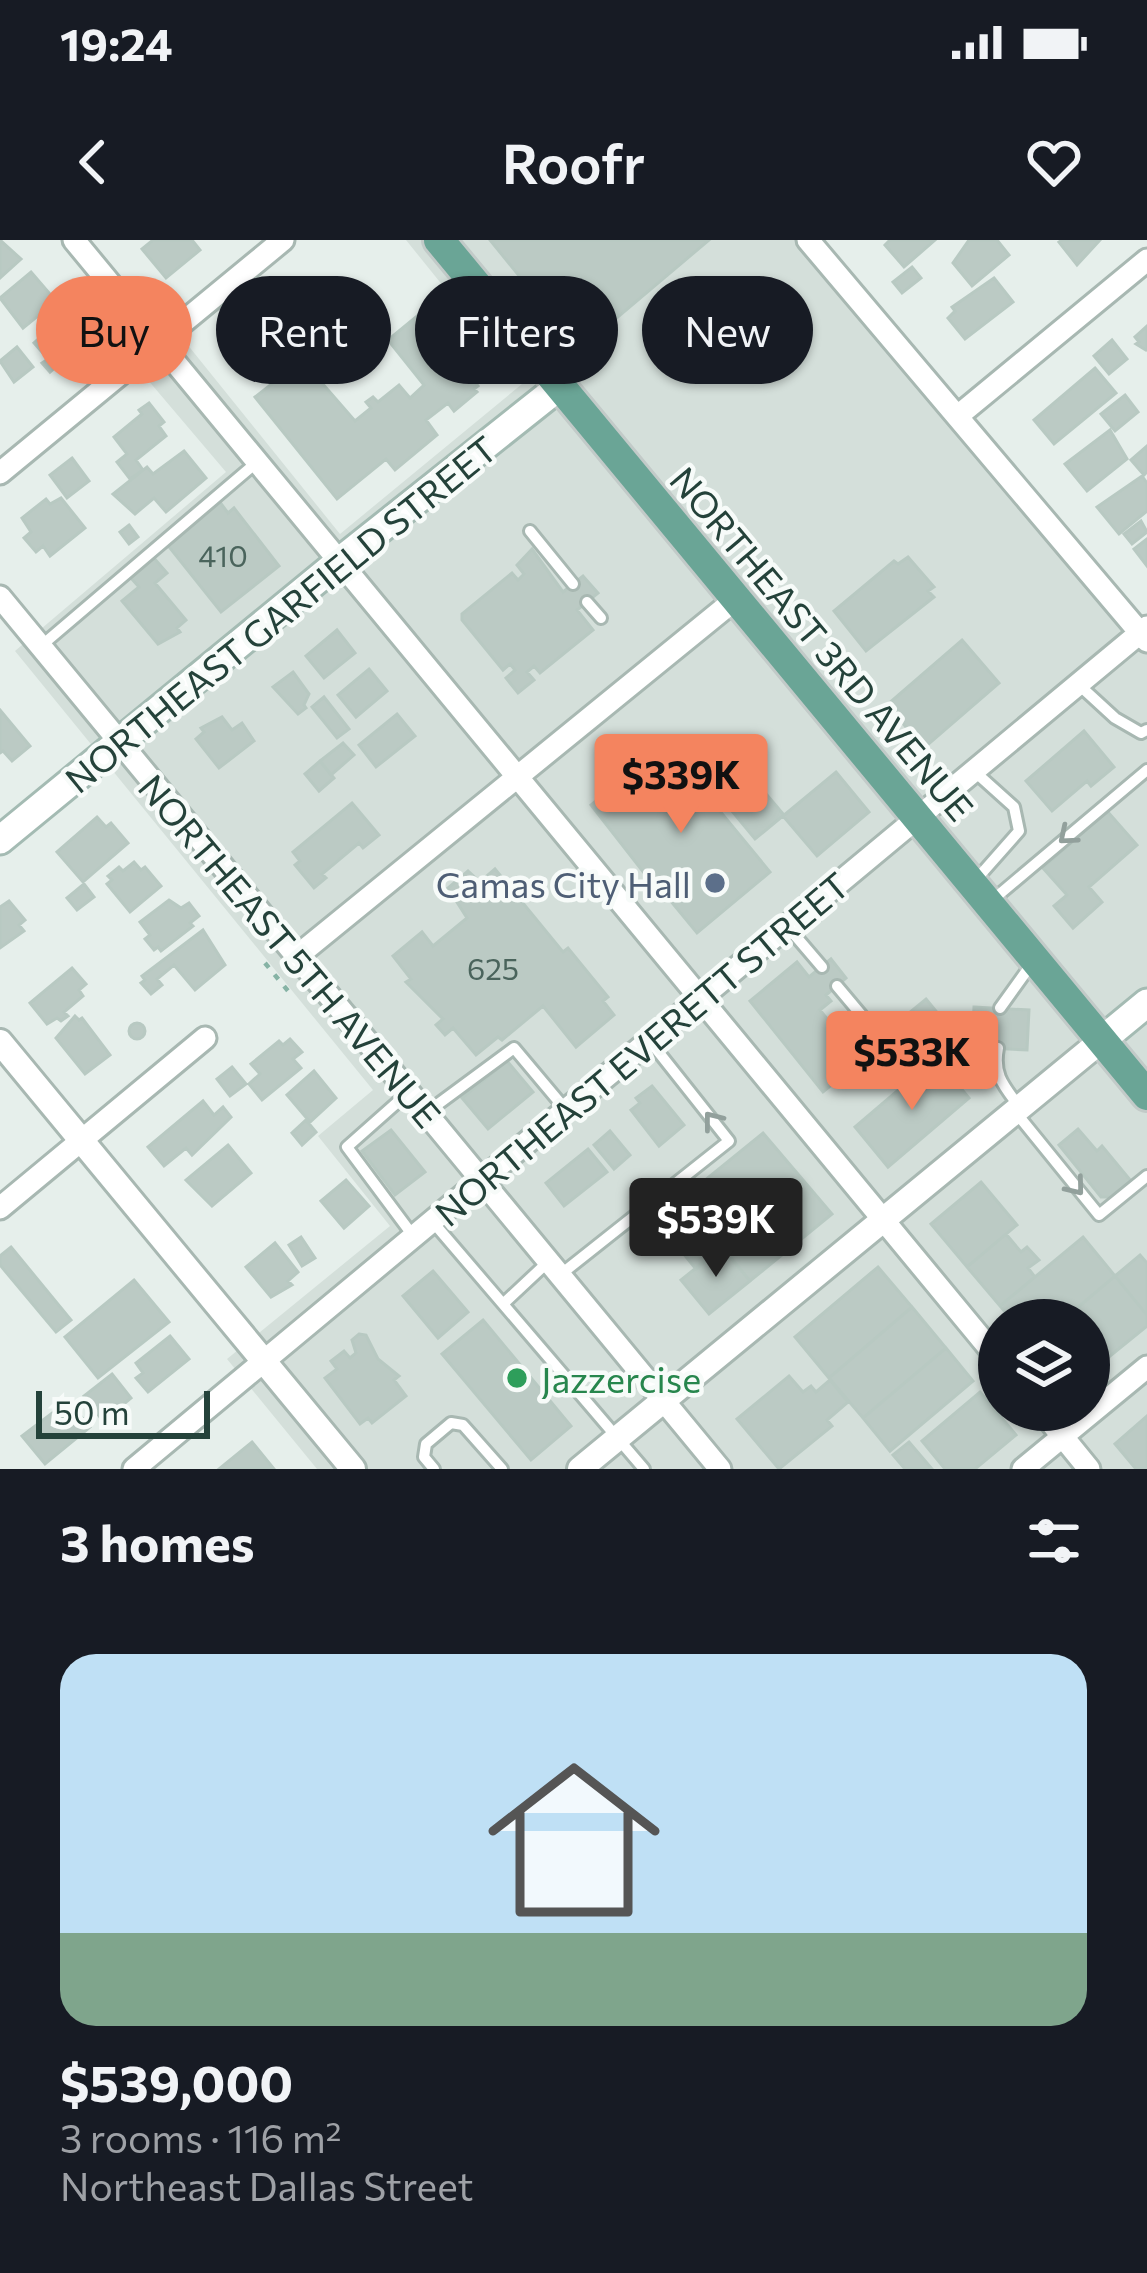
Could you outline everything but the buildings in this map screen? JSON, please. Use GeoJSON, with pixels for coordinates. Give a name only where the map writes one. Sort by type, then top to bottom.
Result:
{"type":"FeatureCollection","features":[{"type":"Feature","properties":{"kind":"main road","name":"NORTHEAST 3RD AVENUE"},"geometry":{"type":"LineString","coordinates":[[440,240],[1147,1095]]}},
{"type":"Feature","properties":{"kind":"main road","name":"NORTHEAST GARFIELD STREET"},"geometry":{"type":"LineString","coordinates":[[0,840],[560,386]]}},
{"type":"Feature","properties":{"kind":"main road"},"geometry":{"type":"LineString","coordinates":[[1102,1040],[1147,1004]]}},
{"type":"Feature","properties":{"kind":"street"},"geometry":{"type":"LineString","coordinates":[[74,240],[104,276]]}},
{"type":"Feature","properties":{"kind":"street"},"geometry":{"type":"LineString","coordinates":[[192,316],[283,240]]}},
{"type":"Feature","properties":{"kind":"street"},"geometry":{"type":"LineString","coordinates":[[808,240],[1145,634]]}},
{"type":"Feature","properties":{"kind":"street"},"geometry":{"type":"LineString","coordinates":[[959,416],[1147,260]]}},
{"type":"Feature","properties":{"kind":"street"},"geometry":{"type":"LineString","coordinates":[[192,383],[978,1335]]}},
{"type":"Feature","properties":{"kind":"street"},"geometry":{"type":"LineString","coordinates":[[0,473],[109,384]]}},
{"type":"Feature","properties":{"kind":"street","name":"NORTHEAST 5TH AVENUE"},"geometry":{"type":"LineString","coordinates":[[0,597],[720,1469]]}},
{"type":"Feature","properties":{"kind":"street"},"geometry":{"type":"LineString","coordinates":[[296,956],[736,598]]}},
{"type":"Feature","properties":{"kind":"street","name":"NORTHEAST EVERETT STREET"},"geometry":{"type":"LineString","coordinates":[[134,1469],[1078,684],[1145,634]]}},
{"type":"Feature","properties":{"kind":"street"},"geometry":{"type":"LineString","coordinates":[[0,1208],[205,1038]]}},
{"type":"Feature","properties":{"kind":"street"},"geometry":{"type":"LineString","coordinates":[[580,1469],[1102,1040]]}},
{"type":"Feature","properties":{"kind":"street"},"geometry":{"type":"LineString","coordinates":[[0,1042],[353,1469]]}},
{"type":"Feature","properties":{"kind":"street"},"geometry":{"type":"LineString","coordinates":[[1023,1469],[1147,1366]]}},
{"type":"Feature","properties":{"kind":"street"},"geometry":{"type":"LineString","coordinates":[[1058,1431],[1089,1469]]}},
{"type":"Feature","properties":{"kind":"lane"},"geometry":{"type":"LineString","coordinates":[[40,646],[257,462]]}},
{"type":"Feature","properties":{"kind":"lane"},"geometry":{"type":"LineString","coordinates":[[530,532],[573,584]]}},
{"type":"Feature","properties":{"kind":"lane"},"geometry":{"type":"LineString","coordinates":[[587,602],[601,618]]}},
{"type":"Feature","properties":{"kind":"lane"},"geometry":{"type":"LineString","coordinates":[[1078,684],[1130,728],[1147,730]]}},
{"type":"Feature","properties":{"kind":"lane"},"geometry":{"type":"LineString","coordinates":[[980,893],[1147,770]]}},
{"type":"Feature","properties":{"kind":"lane"},"geometry":{"type":"LineString","coordinates":[[974,771],[1014,807],[1019,831],[980,893]]}},
{"type":"Feature","properties":{"kind":"lane"},"geometry":{"type":"LineString","coordinates":[[788,926],[821,967]]}},
{"type":"Feature","properties":{"kind":"lane"},"geometry":{"type":"LineString","coordinates":[[1000,1008],[1035,959]]}},
{"type":"Feature","properties":{"kind":"lane"},"geometry":{"type":"LineString","coordinates":[[837,986],[862,1017]]}},
{"type":"Feature","properties":{"kind":"lane"},"geometry":{"type":"LineString","coordinates":[[503,1304],[729,1141],[650,1040]]}},
{"type":"Feature","properties":{"kind":"lane"},"geometry":{"type":"LineString","coordinates":[[426,1113],[514,1048],[566,1110]]}},
{"type":"Feature","properties":{"kind":"lane"},"geometry":{"type":"LineString","coordinates":[[998,1048],[994,1065],[999,1081],[1099,1215],[1147,1176]]}},
{"type":"Feature","properties":{"kind":"lane"},"geometry":{"type":"LineString","coordinates":[[409,1092],[347,1148],[414,1237]]}},
{"type":"Feature","properties":{"kind":"lane"},"geometry":{"type":"LineString","coordinates":[[432,1222],[644,1469]]}},
{"type":"Feature","properties":{"kind":"lane"},"geometry":{"type":"LineString","coordinates":[[434,1469],[424,1457],[426,1444],[452,1423],[463,1424],[502,1469]]}},
{"type":"Feature","properties":{"kind":"path"},"geometry":{"type":"LineString","coordinates":[[265,963],[293,998]]}},
{"type":"Feature","properties":{"kind":"shaded area"},"geometry":{"type":"Polygon","coordinates":[[[406,240],[810,240],[1147,649],[1147,1469],[317,1469],[227,1359],[390,1226],[318,1136],[373,1090],[15,651],[226,472],[151,384],[192,384],[192,350],[340,534],[522,384],[618,384],[618,276],[435,276],[406,240]]]}},
{"type":"Feature","properties":{"kind":"place","name":"Camas City Hall"},"geometry":{"type":"Point","coordinates":[715,883]}},
{"type":"Feature","properties":{"kind":"place","name":"Jazzercise"},"geometry":{"type":"Point","coordinates":[517,1378]}}]}
